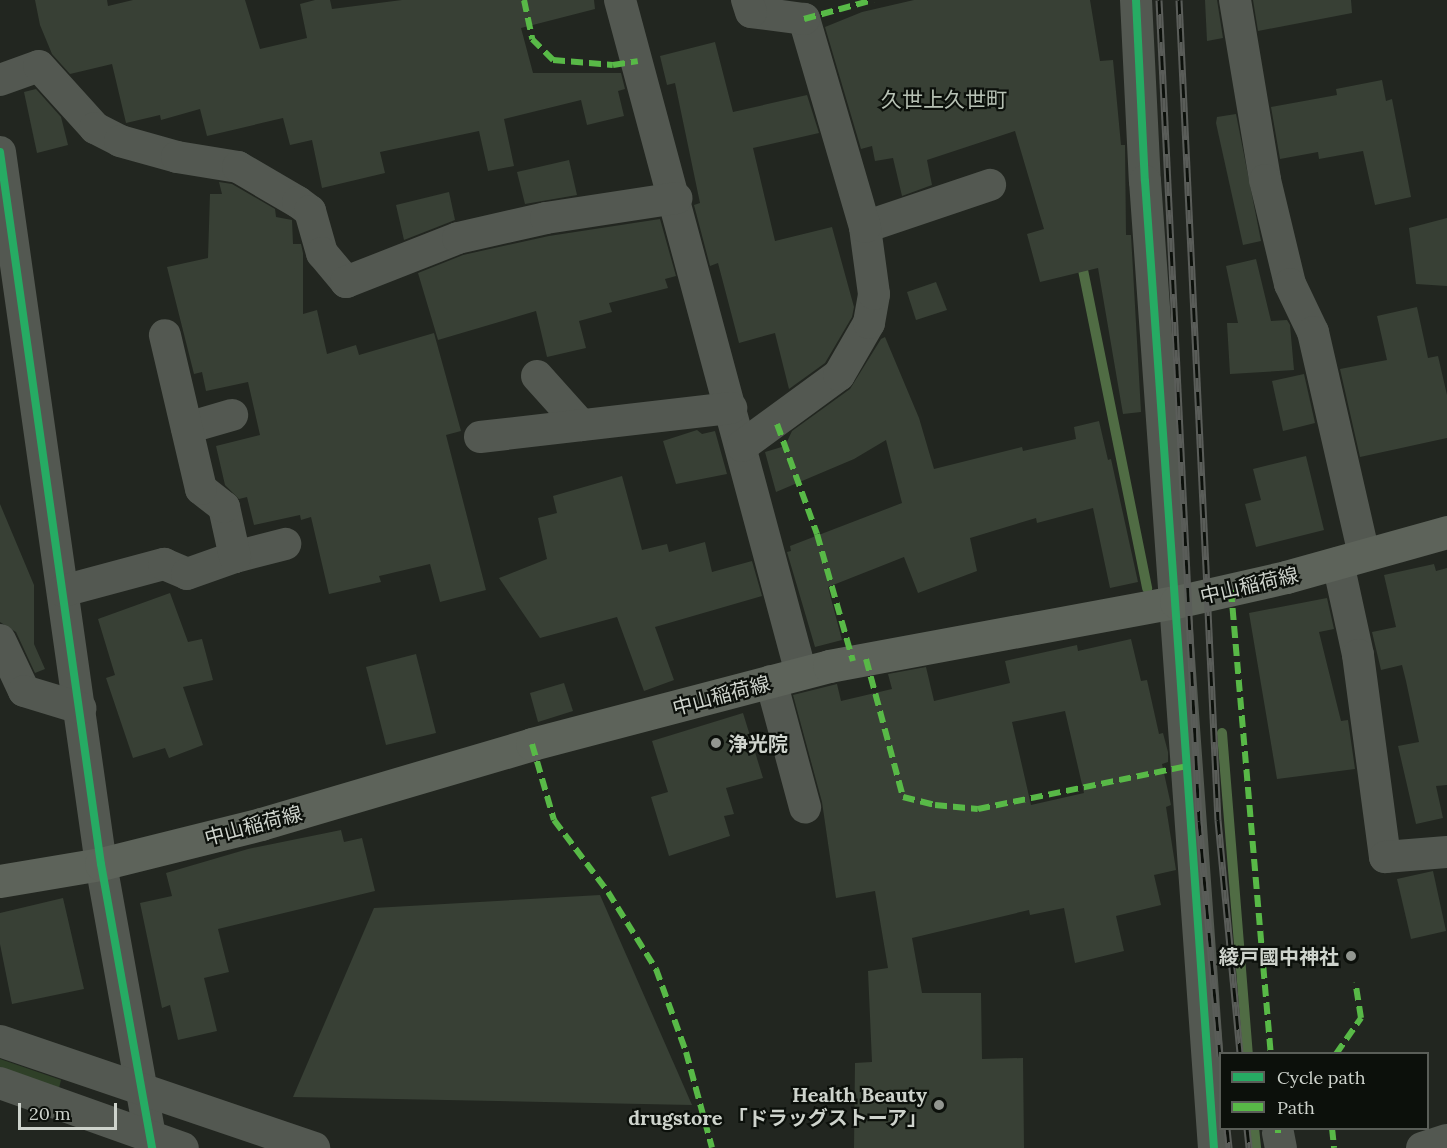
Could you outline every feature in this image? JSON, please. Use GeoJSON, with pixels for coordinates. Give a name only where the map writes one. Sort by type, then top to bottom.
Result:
{"type":"FeatureCollection","features":[{"type":"Feature","properties":{"kind":"main road","name":"中山稲荷線"},"geometry":{"type":"LineString","coordinates":[[0,881],[101,864],[261,824],[532,744],[786,677],[1176,602],[1351,559],[1447,532]]}},
{"type":"Feature","properties":{"kind":"street"},"geometry":{"type":"LineString","coordinates":[[620,0],[742,446],[786,677],[805,807]]}},
{"type":"Feature","properties":{"kind":"street"},"geometry":{"type":"LineString","coordinates":[[742,446],[819,393],[839,375],[855,353],[869,323],[874,294],[865,227],[804,19],[751,12],[747,0]]}},
{"type":"Feature","properties":{"kind":"street"},"geometry":{"type":"LineString","coordinates":[[1136,0],[1144,181],[1214,1148]]}},
{"type":"Feature","properties":{"kind":"street"},"geometry":{"type":"LineString","coordinates":[[1234,0],[1265,180],[1290,284],[1313,332],[1351,559],[1358,655],[1385,857],[1447,852]]}},
{"type":"Feature","properties":{"kind":"street"},"geometry":{"type":"LineString","coordinates":[[0,80],[39,66],[95,128],[111,137],[177,157],[238,167],[298,202],[310,211],[322,253],[346,282],[458,238],[546,218],[676,198]]}},
{"type":"Feature","properties":{"kind":"street"},"geometry":{"type":"LineString","coordinates":[[0,152],[101,864],[152,1141]]}},
{"type":"Feature","properties":{"kind":"street"},"geometry":{"type":"LineString","coordinates":[[865,227],[990,185]]}},
{"type":"Feature","properties":{"kind":"street"},"geometry":{"type":"LineString","coordinates":[[165,335],[201,489],[224,507],[235,557]]}},
{"type":"Feature","properties":{"kind":"street"},"geometry":{"type":"LineString","coordinates":[[537,376],[581,425]]}},
{"type":"Feature","properties":{"kind":"street"},"geometry":{"type":"LineString","coordinates":[[480,437],[731,408]]}},
{"type":"Feature","properties":{"kind":"street"},"geometry":{"type":"LineString","coordinates":[[187,428],[232,415]]}},
{"type":"Feature","properties":{"kind":"street"},"geometry":{"type":"LineString","coordinates":[[63,591],[164,564],[187,574],[235,557],[285,544]]}},
{"type":"Feature","properties":{"kind":"street"},"geometry":{"type":"LineString","coordinates":[[0,640],[24,691],[80,708]]}},
{"type":"Feature","properties":{"kind":"street"},"geometry":{"type":"LineString","coordinates":[[0,1041],[144,1088],[314,1148]]}},
{"type":"Feature","properties":{"kind":"street"},"geometry":{"type":"LineString","coordinates":[[0,1083],[152,1141],[183,1148]]}},
{"type":"Feature","properties":{"kind":"street"},"geometry":{"type":"LineString","coordinates":[[1422,1148],[1447,1140]]}},
{"type":"Feature","properties":{"kind":"green space"},"geometry":{"type":"Polygon","coordinates":[[[0,1059],[61,1080],[59,1088],[0,1067],[0,1059]]]}},
{"type":"Feature","properties":{"kind":"building"},"geometry":{"type":"Polygon","coordinates":[[[35,0],[107,0],[108,6],[133,0],[245,0],[260,49],[307,38],[300,4],[315,0],[330,0],[332,9],[402,0],[594,0],[595,9],[521,28],[533,73],[621,73],[625,89],[618,91],[624,116],[587,125],[581,100],[504,119],[514,166],[488,171],[479,131],[380,152],[385,173],[322,188],[312,140],[290,145],[283,118],[207,136],[200,109],[161,120],[160,115],[126,123],[112,64],[70,74],[52,54],[40,25],[35,0]]]}},
{"type":"Feature","properties":{"kind":"building"},"geometry":{"type":"Polygon","coordinates":[[[914,0],[1090,0],[1100,61],[1113,60],[1121,145],[1125,145],[1126,235],[1131,235],[1141,412],[1123,414],[1098,268],[1040,282],[1027,234],[1044,229],[1015,131],[927,160],[932,185],[902,196],[893,158],[875,161],[872,146],[861,149],[825,27],[862,12],[914,0]]]}},
{"type":"Feature","properties":{"kind":"building"},"geometry":{"type":"Polygon","coordinates":[[[1205,0],[1217,0],[1223,38],[1207,41],[1205,0]]]}},
{"type":"Feature","properties":{"kind":"building"},"geometry":{"type":"Polygon","coordinates":[[[1253,0],[1351,0],[1352,13],[1258,31],[1253,0]]]}},
{"type":"Feature","properties":{"kind":"building"},"geometry":{"type":"Polygon","coordinates":[[[715,42],[733,112],[807,95],[819,133],[753,148],[775,241],[832,227],[854,307],[852,317],[825,363],[789,389],[775,333],[739,343],[718,263],[710,266],[694,205],[700,203],[675,83],[667,85],[660,56],[715,42]]]}},
{"type":"Feature","properties":{"kind":"building"},"geometry":{"type":"Polygon","coordinates":[[[1382,80],[1386,101],[1392,99],[1411,197],[1375,205],[1363,151],[1319,159],[1318,152],[1280,159],[1271,107],[1337,95],[1336,89],[1382,80]]]}},
{"type":"Feature","properties":{"kind":"building"},"geometry":{"type":"Polygon","coordinates":[[[36,89],[61,117],[68,145],[37,153],[24,92],[36,89]]]}},
{"type":"Feature","properties":{"kind":"building"},"geometry":{"type":"Polygon","coordinates":[[[1236,114],[1261,241],[1243,245],[1216,123],[1217,117],[1236,114]]]}},
{"type":"Feature","properties":{"kind":"building"},"geometry":{"type":"Polygon","coordinates":[[[569,160],[577,195],[525,204],[517,172],[569,160]]]}},
{"type":"Feature","properties":{"kind":"building"},"geometry":{"type":"Polygon","coordinates":[[[219,182],[232,184],[275,209],[276,217],[292,220],[293,244],[301,244],[303,253],[303,314],[317,310],[327,354],[356,345],[359,355],[434,333],[461,431],[446,435],[486,590],[440,602],[430,564],[379,576],[381,582],[329,594],[311,517],[301,520],[300,515],[254,525],[247,497],[239,499],[225,485],[216,446],[260,435],[248,382],[206,391],[202,372],[194,374],[167,267],[208,258],[210,194],[222,194],[219,182]]]}},
{"type":"Feature","properties":{"kind":"building"},"geometry":{"type":"Polygon","coordinates":[[[449,192],[455,220],[404,240],[396,205],[449,192]]]}},
{"type":"Feature","properties":{"kind":"building"},"geometry":{"type":"Polygon","coordinates":[[[1447,218],[1447,286],[1416,284],[1409,228],[1447,218]]]}},
{"type":"Feature","properties":{"kind":"building"},"geometry":{"type":"Polygon","coordinates":[[[660,219],[676,276],[665,279],[668,288],[609,303],[612,312],[579,321],[586,348],[547,357],[536,311],[438,340],[418,273],[463,255],[549,236],[660,219]]]}},
{"type":"Feature","properties":{"kind":"building"},"geometry":{"type":"Polygon","coordinates":[[[1256,259],[1271,321],[1287,320],[1290,325],[1294,370],[1230,374],[1227,323],[1238,323],[1226,266],[1256,259]]]}},
{"type":"Feature","properties":{"kind":"building"},"geometry":{"type":"Polygon","coordinates":[[[936,282],[947,310],[916,320],[907,292],[936,282]]]}},
{"type":"Feature","properties":{"kind":"building"},"geometry":{"type":"Polygon","coordinates":[[[1417,307],[1428,358],[1438,356],[1447,395],[1447,438],[1360,457],[1340,369],[1387,360],[1377,316],[1417,307]]]}},
{"type":"Feature","properties":{"kind":"building"},"geometry":{"type":"Polygon","coordinates":[[[885,337],[919,418],[934,469],[1022,447],[1023,451],[1076,439],[1074,427],[1099,421],[1108,460],[1111,459],[1138,582],[1110,588],[1093,508],[1037,523],[1036,518],[970,538],[977,571],[918,593],[904,557],[828,587],[842,640],[815,647],[787,552],[791,551],[790,546],[902,503],[886,440],[854,459],[776,492],[765,452],[785,446],[792,431],[850,389],[881,339],[885,337]]]}},
{"type":"Feature","properties":{"kind":"building"},"geometry":{"type":"Polygon","coordinates":[[[1304,374],[1315,423],[1283,431],[1272,381],[1304,374]]]}},
{"type":"Feature","properties":{"kind":"building"},"geometry":{"type":"Polygon","coordinates":[[[697,430],[702,434],[715,431],[727,474],[676,484],[663,441],[697,430]]]}},
{"type":"Feature","properties":{"kind":"building"},"geometry":{"type":"Polygon","coordinates":[[[1306,456],[1324,530],[1256,547],[1245,504],[1261,500],[1253,469],[1306,456]]]}},
{"type":"Feature","properties":{"kind":"building"},"geometry":{"type":"Polygon","coordinates":[[[622,476],[642,550],[667,544],[669,552],[705,542],[712,572],[752,561],[762,596],[655,627],[674,680],[644,691],[617,617],[540,638],[499,578],[547,559],[538,518],[557,513],[553,496],[622,476]]]}},
{"type":"Feature","properties":{"kind":"building"},"geometry":{"type":"Polygon","coordinates":[[[0,504],[34,585],[34,644],[45,669],[35,673],[16,632],[0,622],[0,504]]]}},
{"type":"Feature","properties":{"kind":"building"},"geometry":{"type":"Polygon","coordinates":[[[1434,564],[1436,571],[1447,568],[1447,785],[1436,786],[1443,818],[1416,824],[1398,746],[1419,742],[1406,681],[1402,665],[1381,670],[1372,632],[1396,627],[1384,575],[1434,564]]]}},
{"type":"Feature","properties":{"kind":"building"},"geometry":{"type":"Polygon","coordinates":[[[170,593],[188,642],[202,639],[213,680],[183,687],[203,745],[169,758],[165,748],[133,758],[106,678],[115,675],[98,619],[170,593]]]}},
{"type":"Feature","properties":{"kind":"building"},"geometry":{"type":"Polygon","coordinates":[[[1327,598],[1334,629],[1319,632],[1341,721],[1348,720],[1355,769],[1277,779],[1249,613],[1327,598]]]}},
{"type":"Feature","properties":{"kind":"building"},"geometry":{"type":"Polygon","coordinates":[[[1131,639],[1141,681],[1147,680],[1159,734],[1163,733],[1168,752],[1168,762],[1162,764],[1171,805],[1166,807],[1176,870],[1154,875],[1161,905],[1116,916],[1124,951],[1075,963],[1064,908],[1030,915],[1029,910],[912,938],[922,993],[981,993],[982,1059],[1023,1058],[1024,1148],[854,1148],[855,1063],[872,1062],[868,971],[888,968],[875,891],[836,898],[822,802],[793,695],[837,684],[841,701],[892,689],[888,674],[926,667],[934,701],[1010,683],[1005,661],[1077,645],[1078,651],[1131,639]],[[1065,711],[1012,722],[1031,805],[1084,793],[1065,711]]]}},
{"type":"Feature","properties":{"kind":"building"},"geometry":{"type":"Polygon","coordinates":[[[416,654],[436,733],[386,745],[366,667],[416,654]]]}},
{"type":"Feature","properties":{"kind":"building"},"geometry":{"type":"Polygon","coordinates":[[[564,683],[573,711],[538,722],[530,693],[564,683]]]}},
{"type":"Feature","properties":{"kind":"building"},"geometry":{"type":"Polygon","coordinates":[[[743,713],[763,778],[726,788],[734,814],[724,816],[730,836],[669,856],[651,797],[668,792],[652,741],[743,713]]]}},
{"type":"Feature","properties":{"kind":"building"},"geometry":{"type":"Polygon","coordinates":[[[341,830],[344,842],[362,838],[375,891],[218,929],[229,972],[204,978],[217,1031],[178,1040],[170,1005],[162,1008],[140,903],[172,896],[166,873],[248,849],[341,830]]]}},
{"type":"Feature","properties":{"kind":"building"},"geometry":{"type":"Polygon","coordinates":[[[1433,871],[1446,931],[1411,939],[1397,879],[1433,871]]]}},
{"type":"Feature","properties":{"kind":"building"},"geometry":{"type":"Polygon","coordinates":[[[600,895],[692,1105],[293,1097],[374,908],[600,895]]]}},
{"type":"Feature","properties":{"kind":"building"},"geometry":{"type":"Polygon","coordinates":[[[63,898],[84,989],[12,1004],[0,944],[0,913],[63,898]]]}},
{"type":"Feature","properties":{"kind":"waterway"},"geometry":{"type":"LineString","coordinates":[[1081,260],[1147,588]]}},
{"type":"Feature","properties":{"kind":"waterway"},"geometry":{"type":"LineString","coordinates":[[1222,733],[1248,1052]]}},
{"type":"Feature","properties":{"kind":"waterway"},"geometry":{"type":"LineString","coordinates":[[1254,1130],[1256,1148]]}},
{"type":"Feature","properties":{"kind":"railway"},"geometry":{"type":"LineString","coordinates":[[1159,0],[1199,821],[1220,1052]]}},
{"type":"Feature","properties":{"kind":"railway"},"geometry":{"type":"LineString","coordinates":[[1179,0],[1218,820],[1240,1052]]}},
{"type":"Feature","properties":{"kind":"railway"},"geometry":{"type":"LineString","coordinates":[[1227,1130],[1229,1148]]}},
{"type":"Feature","properties":{"kind":"railway"},"geometry":{"type":"LineString","coordinates":[[1247,1130],[1249,1148]]}},
{"type":"Feature","properties":{"kind":"marked path"},"geometry":{"type":"LineString","coordinates":[[524,0],[532,39],[553,60],[613,65],[638,61]]}},
{"type":"Feature","properties":{"kind":"marked path"},"geometry":{"type":"LineString","coordinates":[[804,19],[873,0]]}},
{"type":"Feature","properties":{"kind":"marked path"},"geometry":{"type":"LineString","coordinates":[[777,424],[817,534],[853,661]]}},
{"type":"Feature","properties":{"kind":"marked path"},"geometry":{"type":"LineString","coordinates":[[1231,590],[1271,1052]]}},
{"type":"Feature","properties":{"kind":"marked path"},"geometry":{"type":"LineString","coordinates":[[866,659],[903,797],[935,805],[978,809],[1187,766]]}},
{"type":"Feature","properties":{"kind":"marked path"},"geometry":{"type":"LineString","coordinates":[[532,744],[554,820],[608,892],[656,969],[686,1052],[712,1148]]}},
{"type":"Feature","properties":{"kind":"marked path"},"geometry":{"type":"LineString","coordinates":[[1337,1052],[1361,1018],[1355,982]]}},
{"type":"Feature","properties":{"kind":"marked path"},"geometry":{"type":"LineString","coordinates":[[1332,1130],[1334,1148]]}},
{"type":"Feature","properties":{"kind":"cycle path"},"geometry":{"type":"LineString","coordinates":[[1136,0],[1145,181],[1214,1148]]}},
{"type":"Feature","properties":{"kind":"cycle path"},"geometry":{"type":"LineString","coordinates":[[0,152],[101,864],[152,1148]]}},
{"type":"Feature","properties":{"kind":"place","name":"浄光院"},"geometry":{"type":"Point","coordinates":[716,743]}},
{"type":"Feature","properties":{"kind":"place","name":"綾戸國中神社"},"geometry":{"type":"Point","coordinates":[1351,956]}},
{"type":"Feature","properties":{"kind":"place","name":"Health Beauty drugstore 「ドラッグストーア」"},"geometry":{"type":"Point","coordinates":[939,1105]}},
{"type":"Feature","properties":{"kind":"district","name":"久世上久世町"},"geometry":{"type":"Point","coordinates":[944,100]}}]}
